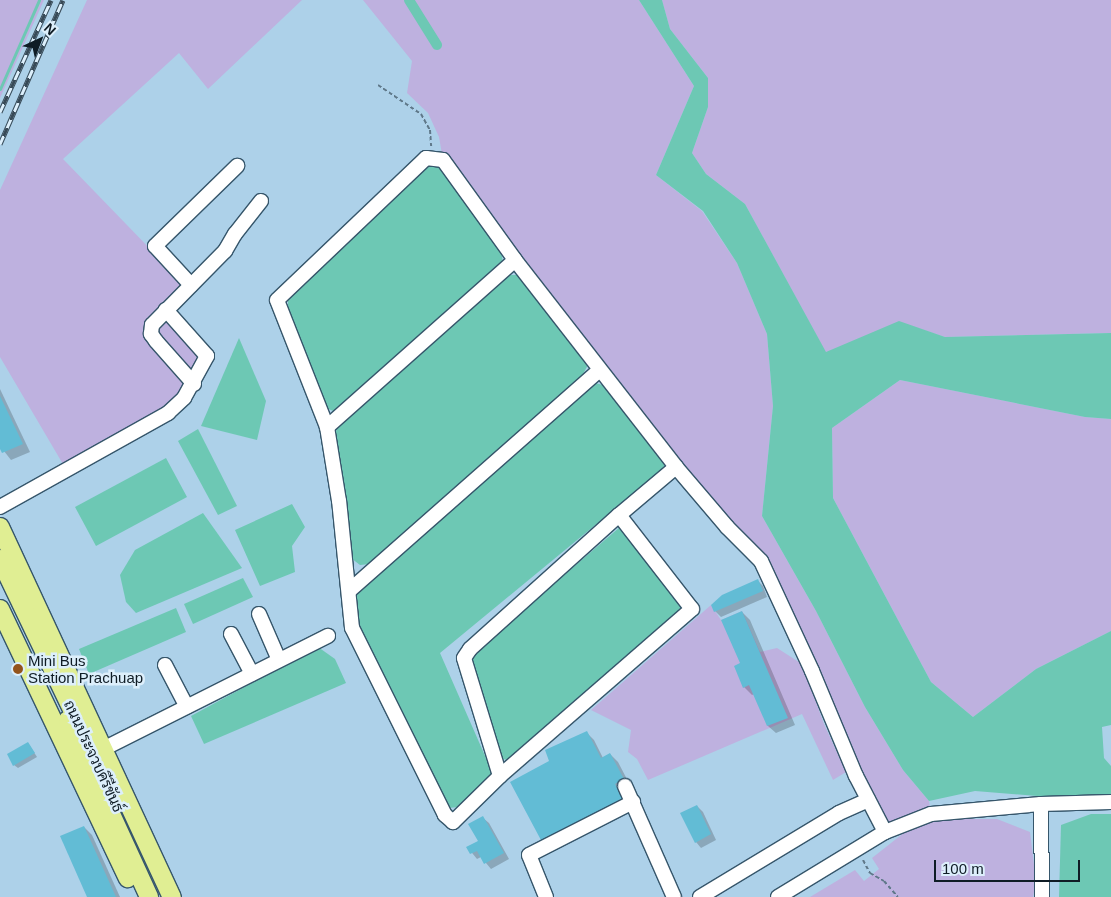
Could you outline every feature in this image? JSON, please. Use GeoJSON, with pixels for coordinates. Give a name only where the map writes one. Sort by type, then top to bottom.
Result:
{"type":"FeatureCollection","features":[{"type":"Feature","properties":{"kind":"main road"},"geometry":{"type":"LineString","coordinates":[[0,527],[172,897]]}},
{"type":"Feature","properties":{"kind":"main road","name":"ถนนประจวบคีรีขันธ์"},"geometry":{"type":"LineString","coordinates":[[0,560],[163,897]]}},
{"type":"Feature","properties":{"kind":"main road","name":"ถนนประจวบคีรีขันธ์"},"geometry":{"type":"LineString","coordinates":[[0,578],[112,813],[149,897]]}},
{"type":"Feature","properties":{"kind":"main road"},"geometry":{"type":"LineString","coordinates":[[0,609],[137,897]]}},
{"type":"Feature","properties":{"kind":"street"},"geometry":{"type":"LineString","coordinates":[[619,515],[692,609],[500,776],[452,822],[445,815],[352,628],[339,500],[327,428],[277,300],[426,158],[443,160],[515,260],[676,467],[727,527],[761,561],[868,800],[885,832]]}},
{"type":"Feature","properties":{"kind":"street"},"geometry":{"type":"LineString","coordinates":[[191,285],[155,246],[237,166]]}},
{"type":"Feature","properties":{"kind":"street"},"geometry":{"type":"LineString","coordinates":[[194,384],[151,334],[152,324],[225,251],[235,234],[261,201]]}},
{"type":"Feature","properties":{"kind":"street"},"geometry":{"type":"LineString","coordinates":[[327,428],[515,260]]}},
{"type":"Feature","properties":{"kind":"street"},"geometry":{"type":"LineString","coordinates":[[0,507],[168,413],[184,398],[194,384],[207,356],[166,310]]}},
{"type":"Feature","properties":{"kind":"street"},"geometry":{"type":"LineString","coordinates":[[349,591],[600,370]]}},
{"type":"Feature","properties":{"kind":"street"},"geometry":{"type":"LineString","coordinates":[[500,776],[464,658],[470,649],[619,515],[676,467]]}},
{"type":"Feature","properties":{"kind":"street"},"geometry":{"type":"LineString","coordinates":[[260,614],[279,660]]}},
{"type":"Feature","properties":{"kind":"street"},"geometry":{"type":"LineString","coordinates":[[231,634],[252,674]]}},
{"type":"Feature","properties":{"kind":"street"},"geometry":{"type":"LineString","coordinates":[[103,750],[328,636]]}},
{"type":"Feature","properties":{"kind":"street"},"geometry":{"type":"LineString","coordinates":[[166,665],[187,707]]}},
{"type":"Feature","properties":{"kind":"street"},"geometry":{"type":"LineString","coordinates":[[625,786],[674,897]]}},
{"type":"Feature","properties":{"kind":"street"},"geometry":{"type":"LineString","coordinates":[[700,897],[839,813],[868,800]]}},
{"type":"Feature","properties":{"kind":"street"},"geometry":{"type":"LineString","coordinates":[[546,897],[529,855],[633,802]]}},
{"type":"Feature","properties":{"kind":"street"},"geometry":{"type":"LineString","coordinates":[[778,897],[885,832],[931,814],[1041,804],[1111,802]]}},
{"type":"Feature","properties":{"kind":"street"},"geometry":{"type":"LineString","coordinates":[[1041,804],[1042,897]]}},
{"type":"Feature","properties":{"kind":"path"},"geometry":{"type":"LineString","coordinates":[[378,85],[421,114],[430,130],[431,145],[426,158]]}},
{"type":"Feature","properties":{"kind":"path"},"geometry":{"type":"LineString","coordinates":[[866,864],[870,873],[884,881],[898,897]]}},
{"type":"Feature","properties":{"kind":"shaded area"},"geometry":{"type":"Polygon","coordinates":[[[0,0],[44,0],[0,98],[0,0]]]}},
{"type":"Feature","properties":{"kind":"shaded area"},"geometry":{"type":"Polygon","coordinates":[[[87,0],[302,0],[208,89],[179,53],[63,159],[188,288],[164,315],[201,353],[169,409],[67,471],[0,357],[0,190],[87,0]]]}},
{"type":"Feature","properties":{"kind":"shaded area"},"geometry":{"type":"Polygon","coordinates":[[[363,0],[639,0],[694,86],[656,175],[702,211],[737,263],[767,334],[773,406],[762,516],[816,611],[865,707],[903,770],[929,801],[931,814],[885,832],[761,561],[727,527],[443,160],[439,137],[428,113],[407,93],[412,61],[363,0]]]}},
{"type":"Feature","properties":{"kind":"shaded area"},"geometry":{"type":"Polygon","coordinates":[[[639,0],[662,0],[670,29],[708,78],[708,107],[692,153],[706,174],[745,204],[826,352],[899,321],[945,337],[1111,333],[1111,419],[1085,417],[900,380],[832,428],[833,498],[931,682],[973,717],[1036,669],[1111,631],[1111,725],[1102,727],[1104,758],[1111,766],[1111,795],[1062,798],[975,791],[929,801],[903,770],[865,707],[816,611],[762,516],[773,406],[767,334],[737,263],[703,211],[656,175],[694,86],[639,0]]]}},
{"type":"Feature","properties":{"kind":"shaded area"},"geometry":{"type":"Polygon","coordinates":[[[662,0],[1111,0],[1111,333],[945,337],[899,322],[826,353],[745,204],[706,174],[692,153],[708,107],[708,78],[670,29],[662,0]]]}},
{"type":"Feature","properties":{"kind":"shaded area"},"geometry":{"type":"Polygon","coordinates":[[[437,163],[501,250],[503,263],[336,412],[323,407],[288,308],[288,298],[426,165],[437,163]]]}},
{"type":"Feature","properties":{"kind":"shaded area"},"geometry":{"type":"Polygon","coordinates":[[[507,275],[520,275],[589,363],[582,376],[370,564],[360,565],[351,558],[334,438],[337,428],[507,275]]]}},
{"type":"Feature","properties":{"kind":"shaded area"},"geometry":{"type":"Polygon","coordinates":[[[239,338],[266,401],[257,440],[201,426],[239,338]]]}},
{"type":"Feature","properties":{"kind":"shaded area"},"geometry":{"type":"Polygon","coordinates":[[[900,380],[1085,417],[1111,419],[1111,631],[1036,669],[973,717],[931,682],[833,498],[832,428],[900,380]]]}},
{"type":"Feature","properties":{"kind":"shaded area"},"geometry":{"type":"Polygon","coordinates":[[[595,383],[607,386],[667,461],[662,470],[440,653],[493,774],[459,807],[448,808],[356,628],[355,595],[595,383]]]}},
{"type":"Feature","properties":{"kind":"shaded area"},"geometry":{"type":"Polygon","coordinates":[[[198,429],[237,506],[218,515],[178,441],[198,429]]]}},
{"type":"Feature","properties":{"kind":"shaded area"},"geometry":{"type":"Polygon","coordinates":[[[166,458],[187,497],[96,546],[75,507],[166,458]]]}},
{"type":"Feature","properties":{"kind":"shaded area"},"geometry":{"type":"Polygon","coordinates":[[[292,504],[305,527],[292,546],[295,572],[260,586],[235,530],[292,504]]]}},
{"type":"Feature","properties":{"kind":"shaded area"},"geometry":{"type":"Polygon","coordinates":[[[203,513],[242,568],[136,613],[126,602],[120,575],[135,550],[203,513]]]}},
{"type":"Feature","properties":{"kind":"shaded area"},"geometry":{"type":"Polygon","coordinates":[[[620,527],[684,608],[508,760],[503,759],[497,754],[469,661],[474,652],[620,527]]]}},
{"type":"Feature","properties":{"kind":"shaded area"},"geometry":{"type":"Polygon","coordinates":[[[243,578],[253,597],[193,624],[184,604],[243,578]]]}},
{"type":"Feature","properties":{"kind":"shaded area"},"geometry":{"type":"Polygon","coordinates":[[[711,605],[721,620],[742,611],[760,652],[777,648],[802,664],[824,724],[846,772],[833,780],[802,714],[648,780],[637,759],[628,752],[631,730],[591,710],[711,605]]]}},
{"type":"Feature","properties":{"kind":"shaded area"},"geometry":{"type":"Polygon","coordinates":[[[176,608],[186,632],[89,674],[79,649],[176,608]]]}},
{"type":"Feature","properties":{"kind":"shaded area"},"geometry":{"type":"Polygon","coordinates":[[[318,647],[335,659],[346,683],[204,744],[191,716],[318,647]]]}},
{"type":"Feature","properties":{"kind":"shaded area"},"geometry":{"type":"Polygon","coordinates":[[[1091,814],[1111,814],[1111,897],[1059,897],[1061,825],[1091,814]]]}},
{"type":"Feature","properties":{"kind":"shaded area"},"geometry":{"type":"Polygon","coordinates":[[[938,819],[997,819],[1030,832],[1036,881],[1033,897],[810,897],[855,870],[864,881],[879,869],[872,858],[905,832],[938,819]]]}},
{"type":"Feature","properties":{"kind":"building"},"geometry":{"type":"Polygon","coordinates":[[[0,396],[23,444],[2,453],[0,449],[0,396]]]}},
{"type":"Feature","properties":{"kind":"building"},"geometry":{"type":"Polygon","coordinates":[[[758,579],[763,591],[714,612],[711,605],[722,595],[758,579]]]}},
{"type":"Feature","properties":{"kind":"building"},"geometry":{"type":"Polygon","coordinates":[[[742,611],[788,718],[767,726],[749,685],[743,688],[734,666],[740,663],[721,620],[742,611]]]}},
{"type":"Feature","properties":{"kind":"building"},"geometry":{"type":"Polygon","coordinates":[[[587,731],[601,758],[610,753],[624,779],[615,784],[623,800],[542,842],[510,782],[549,761],[545,750],[587,731]]]}},
{"type":"Feature","properties":{"kind":"building"},"geometry":{"type":"Polygon","coordinates":[[[28,742],[35,753],[13,766],[7,754],[28,742]]]}},
{"type":"Feature","properties":{"kind":"building"},"geometry":{"type":"Polygon","coordinates":[[[697,805],[711,834],[695,843],[680,813],[697,805]]]}},
{"type":"Feature","properties":{"kind":"building"},"geometry":{"type":"Polygon","coordinates":[[[483,816],[504,853],[484,864],[477,851],[470,854],[466,847],[478,841],[468,824],[483,816]]]}},
{"type":"Feature","properties":{"kind":"building"},"geometry":{"type":"Polygon","coordinates":[[[84,826],[116,897],[87,897],[60,836],[84,826]]]}},
{"type":"Feature","properties":{"kind":"waterway"},"geometry":{"type":"LineString","coordinates":[[0,89],[39,0]]}},
{"type":"Feature","properties":{"kind":"waterway"},"geometry":{"type":"LineString","coordinates":[[409,0],[437,45]]}},
{"type":"Feature","properties":{"kind":"railway"},"geometry":{"type":"LineString","coordinates":[[0,112],[51,0]]}},
{"type":"Feature","properties":{"kind":"railway"},"geometry":{"type":"LineString","coordinates":[[0,144],[63,0]]}},
{"type":"Feature","properties":{"kind":"place","name":"Mini Bus Station Prachuap"},"geometry":{"type":"Point","coordinates":[18,669]}}]}
